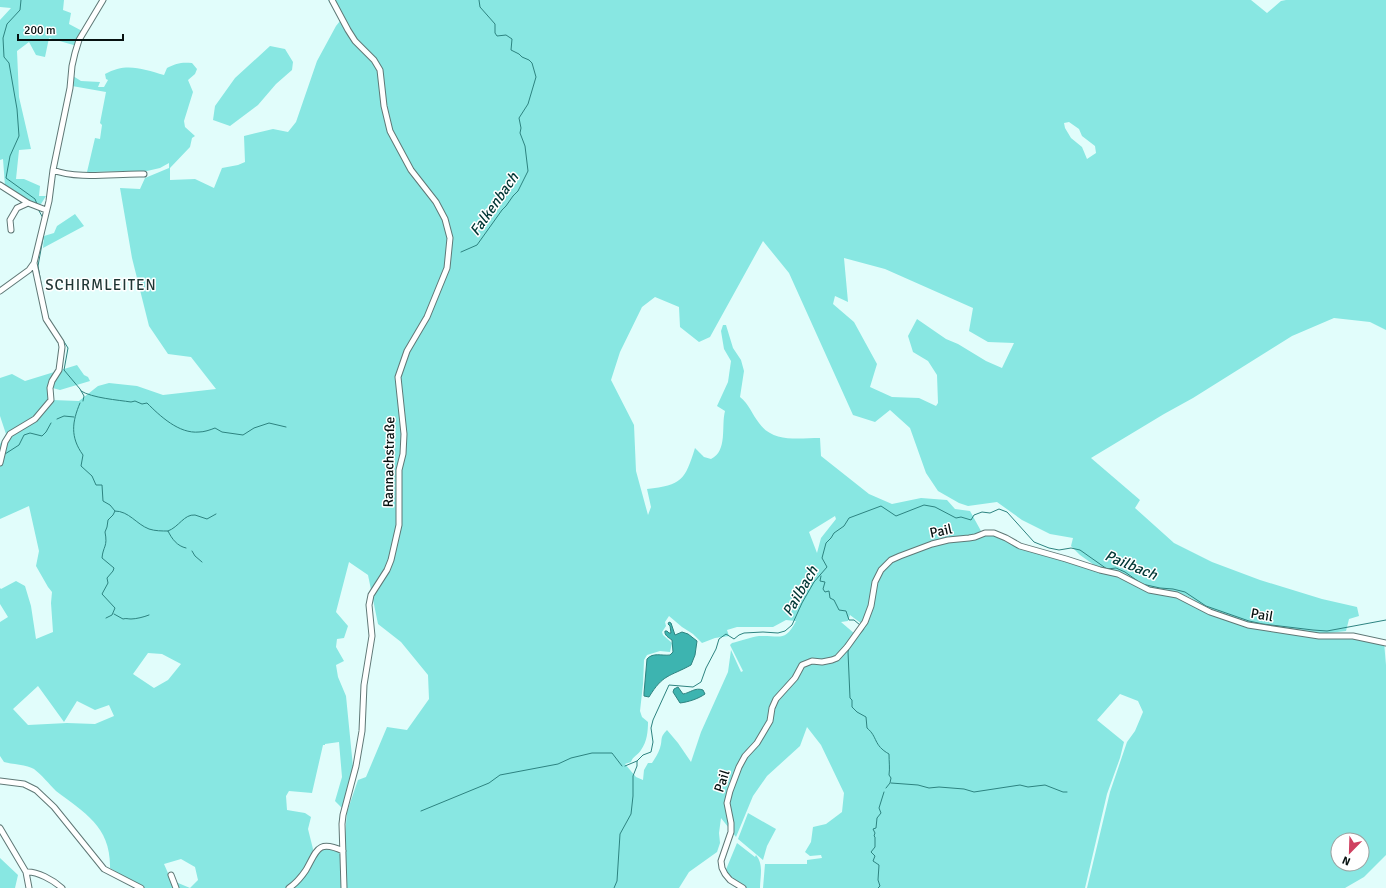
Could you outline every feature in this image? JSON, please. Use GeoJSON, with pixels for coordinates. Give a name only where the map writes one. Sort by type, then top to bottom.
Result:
{"type":"FeatureCollection","features":[{"type":"Feature","properties":{"kind":"street"},"geometry":{"type":"LineString","coordinates":[[0,291],[29,270],[34,263],[51,191],[53,170],[70,88],[75,53],[80,40],[103,0]]}},
{"type":"Feature","properties":{"kind":"street","name":"Rannachstraße"},"geometry":{"type":"LineString","coordinates":[[332,0],[355,41],[374,60],[380,70],[384,106],[390,130],[411,170],[436,202],[445,219],[450,238],[447,268],[427,317],[407,351],[398,377],[404,434],[403,454],[399,470],[399,525],[391,560],[387,570],[371,594],[369,605],[372,643],[364,685],[363,720],[357,759],[343,815],[342,833],[344,888]]}},
{"type":"Feature","properties":{"kind":"street"},"geometry":{"type":"LineString","coordinates":[[53,170],[66,175],[112,176],[144,174]]}},
{"type":"Feature","properties":{"kind":"street"},"geometry":{"type":"LineString","coordinates":[[0,185],[28,203],[46,210]]}},
{"type":"Feature","properties":{"kind":"street"},"geometry":{"type":"LineString","coordinates":[[11,230],[10,220],[17,208],[28,203]]}},
{"type":"Feature","properties":{"kind":"street"},"geometry":{"type":"LineString","coordinates":[[0,463],[5,442],[10,434],[35,419],[51,400],[50,388],[52,381],[59,370],[62,347],[61,342],[46,319],[34,263]]}},
{"type":"Feature","properties":{"kind":"street","name":"Pail"},"geometry":{"type":"LineString","coordinates":[[743,888],[730,880],[725,874],[721,861],[731,832],[728,803],[730,791],[739,767],[745,756],[757,743],[770,721],[772,708],[776,699],[795,678],[802,665],[812,661],[822,662],[837,658],[865,622],[875,582],[881,570],[891,560],[911,552],[948,540],[969,538],[985,533],[994,533],[1020,546],[1118,574],[1149,590],[1177,595],[1210,612],[1248,625],[1319,636],[1353,636],[1386,643]]}},
{"type":"Feature","properties":{"kind":"street"},"geometry":{"type":"LineString","coordinates":[[0,781],[21,784],[36,790],[54,807],[104,869],[141,888]]}},
{"type":"Feature","properties":{"kind":"street"},"geometry":{"type":"LineString","coordinates":[[0,828],[26,872],[29,888]]}},
{"type":"Feature","properties":{"kind":"street"},"geometry":{"type":"LineString","coordinates":[[289,888],[306,871],[315,853],[319,849],[328,846],[343,851]]}},
{"type":"Feature","properties":{"kind":"street"},"geometry":{"type":"LineString","coordinates":[[26,872],[30,871],[62,888]]}},
{"type":"Feature","properties":{"kind":"street"},"geometry":{"type":"LineString","coordinates":[[171,875],[176,888]]}},
{"type":"Feature","properties":{"kind":"shaded area"},"geometry":{"type":"Polygon","coordinates":[[[0,0],[64,0],[63,10],[71,13],[69,24],[84,32],[77,46],[49,38],[45,57],[36,55],[29,42],[17,51],[19,97],[31,149],[19,150],[16,179],[24,179],[40,186],[39,196],[46,196],[41,204],[30,203],[5,186],[3,159],[0,160],[0,20],[11,8],[0,7],[0,0]]]}},
{"type":"Feature","properties":{"kind":"shaded area"},"geometry":{"type":"Polygon","coordinates":[[[328,0],[1251,0],[1267,13],[1281,1],[1286,0],[1386,0],[1386,330],[1370,322],[1334,318],[1292,336],[1193,398],[1091,458],[1140,500],[1135,508],[1174,543],[1212,562],[1260,580],[1322,599],[1357,607],[1359,616],[1349,619],[1346,631],[1320,634],[1246,623],[1208,609],[1191,598],[1181,594],[1147,588],[1120,572],[1097,567],[1080,555],[1071,546],[1073,538],[1050,534],[1022,520],[997,502],[968,506],[959,503],[938,491],[926,473],[910,428],[890,410],[875,422],[853,415],[789,273],[763,241],[710,337],[699,342],[680,327],[679,307],[655,297],[642,307],[620,352],[611,380],[634,425],[636,471],[648,515],[651,507],[647,489],[675,483],[680,479],[685,474],[695,448],[704,457],[711,459],[720,450],[723,438],[725,411],[717,406],[728,382],[731,361],[724,349],[721,331],[723,325],[726,325],[733,348],[741,360],[744,371],[740,397],[759,423],[771,434],[779,437],[795,439],[820,438],[821,456],[869,494],[892,504],[921,498],[947,500],[955,509],[970,511],[981,531],[975,537],[988,533],[1001,535],[1020,546],[1118,574],[1149,590],[1177,595],[1210,612],[1248,625],[1319,636],[1353,636],[1384,642],[1386,665],[1386,855],[1370,871],[1370,832],[1330,832],[1330,872],[1369,872],[1364,877],[1345,888],[1087,888],[1110,792],[1127,742],[1135,731],[1143,712],[1138,701],[1120,694],[1097,720],[1124,742],[1107,794],[1085,888],[763,888],[765,864],[807,864],[807,860],[822,858],[821,855],[810,856],[805,852],[811,842],[813,827],[826,824],[842,812],[844,793],[821,745],[807,727],[800,746],[767,776],[753,796],[736,837],[721,818],[719,833],[720,843],[717,852],[689,872],[679,888],[190,888],[142,888],[110,868],[106,842],[101,831],[94,822],[56,791],[34,769],[4,762],[0,756],[0,622],[8,617],[0,604],[0,588],[1,589],[16,581],[25,586],[31,606],[36,639],[53,632],[51,603],[52,592],[36,566],[39,551],[29,506],[0,519],[0,444],[6,434],[0,416],[0,378],[12,374],[25,381],[77,365],[90,381],[60,390],[49,387],[52,400],[79,401],[98,386],[109,383],[137,386],[163,395],[216,389],[191,357],[168,354],[149,326],[132,258],[120,188],[140,189],[145,178],[169,168],[169,163],[160,168],[147,171],[87,172],[95,138],[100,139],[102,125],[100,123],[106,92],[72,86],[73,76],[81,81],[100,82],[98,87],[104,87],[108,80],[106,79],[105,74],[120,68],[134,68],[164,75],[167,68],[173,65],[192,63],[197,69],[195,74],[188,80],[193,92],[184,121],[185,127],[195,136],[192,138],[190,147],[170,168],[170,180],[195,179],[214,188],[222,168],[245,162],[244,136],[273,129],[288,132],[296,122],[317,61],[340,21],[328,0]],[[1069,122],[1064,123],[1065,128],[1071,138],[1082,147],[1087,159],[1096,153],[1095,146],[1082,136],[1079,129],[1069,122]],[[844,258],[848,302],[835,296],[833,304],[854,322],[877,364],[870,387],[892,397],[919,398],[936,406],[938,403],[937,375],[928,361],[913,352],[908,336],[917,319],[946,339],[1002,368],[1014,343],[988,342],[969,331],[973,308],[885,269],[844,258]],[[835,516],[809,532],[817,553],[821,538],[836,519],[835,516]],[[975,537],[935,541],[895,555],[880,567],[881,569],[876,581],[881,570],[891,561],[932,544],[948,540],[975,537]],[[349,562],[336,612],[348,626],[344,638],[337,639],[336,647],[344,661],[336,665],[338,677],[346,696],[353,767],[342,808],[335,801],[342,777],[339,742],[323,745],[312,793],[289,791],[286,796],[287,810],[305,813],[311,817],[308,829],[313,849],[312,859],[320,850],[327,848],[346,854],[346,850],[344,849],[347,812],[358,780],[366,777],[387,727],[407,730],[429,699],[428,675],[401,642],[378,624],[368,575],[349,562]],[[875,583],[867,612],[862,624],[850,615],[848,621],[841,622],[855,634],[846,646],[832,659],[812,661],[822,662],[837,658],[865,622],[871,606],[875,583]],[[669,616],[665,622],[666,626],[662,632],[663,635],[672,643],[670,652],[660,651],[647,655],[644,660],[640,711],[642,717],[648,722],[646,740],[641,750],[631,762],[625,764],[636,777],[643,780],[644,770],[648,763],[652,763],[661,745],[662,737],[667,730],[691,762],[701,732],[728,672],[731,650],[741,672],[743,671],[730,645],[732,643],[759,636],[777,637],[785,635],[796,621],[786,620],[773,627],[737,627],[727,630],[729,636],[715,638],[702,643],[693,634],[669,616]],[[148,653],[133,674],[154,688],[168,680],[181,664],[162,654],[148,653]],[[38,686],[13,709],[28,725],[67,723],[95,724],[114,716],[109,705],[95,710],[77,701],[64,722],[38,686]],[[181,859],[164,864],[171,880],[190,888],[198,880],[195,867],[181,859]]]}},
{"type":"Feature","properties":{"kind":"shaded area"},"geometry":{"type":"Polygon","coordinates":[[[270,46],[285,49],[293,62],[292,70],[276,84],[258,105],[230,126],[213,120],[215,106],[235,78],[270,46]]]}},
{"type":"Feature","properties":{"kind":"shaded area"},"geometry":{"type":"Polygon","coordinates":[[[75,214],[84,226],[43,248],[44,236],[54,233],[57,226],[75,214]]]}},
{"type":"Feature","properties":{"kind":"shaded area"},"geometry":{"type":"Polygon","coordinates":[[[669,622],[671,623],[675,635],[682,632],[688,634],[697,641],[695,655],[691,665],[663,680],[658,684],[649,697],[644,696],[647,659],[655,655],[670,655],[673,652],[672,640],[665,634],[665,631],[671,633],[670,626],[668,624],[669,622]]]}},
{"type":"Feature","properties":{"kind":"shaded area"},"geometry":{"type":"Polygon","coordinates":[[[678,687],[683,694],[700,689],[703,690],[705,694],[693,700],[680,703],[673,692],[674,689],[678,687]]]}},
{"type":"Feature","properties":{"kind":"shaded area"},"geometry":{"type":"Polygon","coordinates":[[[748,813],[776,829],[767,846],[763,860],[738,839],[748,813]]]}},
{"type":"Feature","properties":{"kind":"shaded area"},"geometry":{"type":"Polygon","coordinates":[[[737,843],[755,857],[756,855],[760,863],[761,871],[760,888],[745,888],[732,880],[725,872],[737,843]]]}},
{"type":"Feature","properties":{"kind":"shaded area"},"geometry":{"type":"Polygon","coordinates":[[[0,858],[18,875],[15,888],[0,888],[0,858]]]}},
{"type":"Feature","properties":{"kind":"waterway"},"geometry":{"type":"LineString","coordinates":[[21,0],[20,10],[7,24],[3,38],[4,57],[9,63],[17,109],[19,136],[10,156],[6,178],[35,199],[37,204]]}},
{"type":"Feature","properties":{"kind":"waterway","name":"Falkenbach"},"geometry":{"type":"LineString","coordinates":[[461,252],[477,245],[502,210],[518,191],[528,171],[525,146],[520,133],[521,128],[519,118],[528,104],[536,77],[532,63],[511,50],[512,39],[506,35],[497,36],[495,33],[495,24],[480,7],[479,0]]}},
{"type":"Feature","properties":{"kind":"waterway"},"geometry":{"type":"LineString","coordinates":[[38,209],[43,218]]}},
{"type":"Feature","properties":{"kind":"waterway"},"geometry":{"type":"LineString","coordinates":[[41,283],[38,266],[45,227]]}},
{"type":"Feature","properties":{"kind":"waterway"},"geometry":{"type":"LineString","coordinates":[[63,340],[68,348],[64,370],[80,389],[84,396],[83,401]]}},
{"type":"Feature","properties":{"kind":"waterway"},"geometry":{"type":"LineString","coordinates":[[81,391],[105,398],[131,402],[135,401],[142,404],[147,403],[170,423],[192,432],[203,432],[215,428],[222,432],[243,435],[254,428],[269,423],[286,427]]}},
{"type":"Feature","properties":{"kind":"waterway"},"geometry":{"type":"LineString","coordinates":[[80,403],[75,417],[74,436],[83,455],[81,466],[92,476],[96,485],[102,485],[103,501],[110,505],[115,511],[108,520],[105,532],[106,544],[102,558],[114,568],[107,578],[108,583],[102,594],[115,608],[112,615],[106,618]]}},
{"type":"Feature","properties":{"kind":"waterway"},"geometry":{"type":"LineString","coordinates":[[57,419],[64,416],[74,417]]}},
{"type":"Feature","properties":{"kind":"waterway"},"geometry":{"type":"LineString","coordinates":[[5,454],[19,445],[24,435],[30,433],[42,436],[51,423]]}},
{"type":"Feature","properties":{"kind":"waterway","name":"Pailbach"},"geometry":{"type":"LineString","coordinates":[[614,888],[617,881],[620,834],[631,814],[633,776],[637,766],[637,761],[643,755],[651,752],[653,742],[651,728],[653,720],[669,685],[693,687],[701,682],[719,639],[726,634],[734,639],[744,633],[778,633],[785,631],[792,625],[814,582],[827,567],[822,558],[826,543],[834,533],[844,526],[849,518],[881,506],[896,516],[924,505],[935,507],[956,518],[961,517],[971,520],[974,515],[982,512],[990,513],[999,509],[1007,512],[1034,542],[1059,550],[1071,548],[1080,550],[1107,569],[1116,568],[1125,572],[1142,584],[1185,592],[1206,606],[1249,621],[1327,631],[1386,620]]}},
{"type":"Feature","properties":{"kind":"waterway"},"geometry":{"type":"LineString","coordinates":[[115,511],[128,515],[149,529],[156,531],[168,531],[175,542],[186,548]]}},
{"type":"Feature","properties":{"kind":"waterway"},"geometry":{"type":"LineString","coordinates":[[168,531],[191,515],[207,519],[216,514]]}},
{"type":"Feature","properties":{"kind":"waterway"},"geometry":{"type":"LineString","coordinates":[[192,551],[202,562]]}},
{"type":"Feature","properties":{"kind":"waterway"},"geometry":{"type":"LineString","coordinates":[[821,576],[820,581],[825,582],[823,589],[825,592],[829,591],[830,598],[834,600],[839,610],[846,611],[849,620],[854,620],[860,625]]}},
{"type":"Feature","properties":{"kind":"waterway"},"geometry":{"type":"LineString","coordinates":[[114,614],[123,619],[135,619],[149,615]]}},
{"type":"Feature","properties":{"kind":"waterway"},"geometry":{"type":"LineString","coordinates":[[856,638],[864,629],[863,628]]}},
{"type":"Feature","properties":{"kind":"waterway"},"geometry":{"type":"LineString","coordinates":[[849,648],[850,698],[852,700],[852,707],[866,717],[867,728],[880,747],[889,754],[889,775],[891,778],[890,783],[886,788]]}},
{"type":"Feature","properties":{"kind":"waterway"},"geometry":{"type":"LineString","coordinates":[[421,811],[489,783],[500,775],[558,764],[571,758],[592,753],[612,753],[622,766]]}},
{"type":"Feature","properties":{"kind":"waterway"},"geometry":{"type":"LineString","coordinates":[[625,766],[637,761]]}},
{"type":"Feature","properties":{"kind":"waterway"},"geometry":{"type":"LineString","coordinates":[[891,783],[918,785],[929,788],[939,787],[964,789],[974,792],[1020,785],[1028,787],[1045,785],[1063,792],[1067,792]]}},
{"type":"Feature","properties":{"kind":"waterway"},"geometry":{"type":"LineString","coordinates":[[878,888],[880,886],[878,880],[879,865],[873,861],[875,856],[871,852],[875,847],[875,833],[873,829],[876,828],[877,818],[881,813],[879,808],[884,792]]}},
{"type":"Feature","properties":{"kind":"district","name":"SCHIRMLEITEN"},"geometry":{"type":"Point","coordinates":[101,285]}}]}
